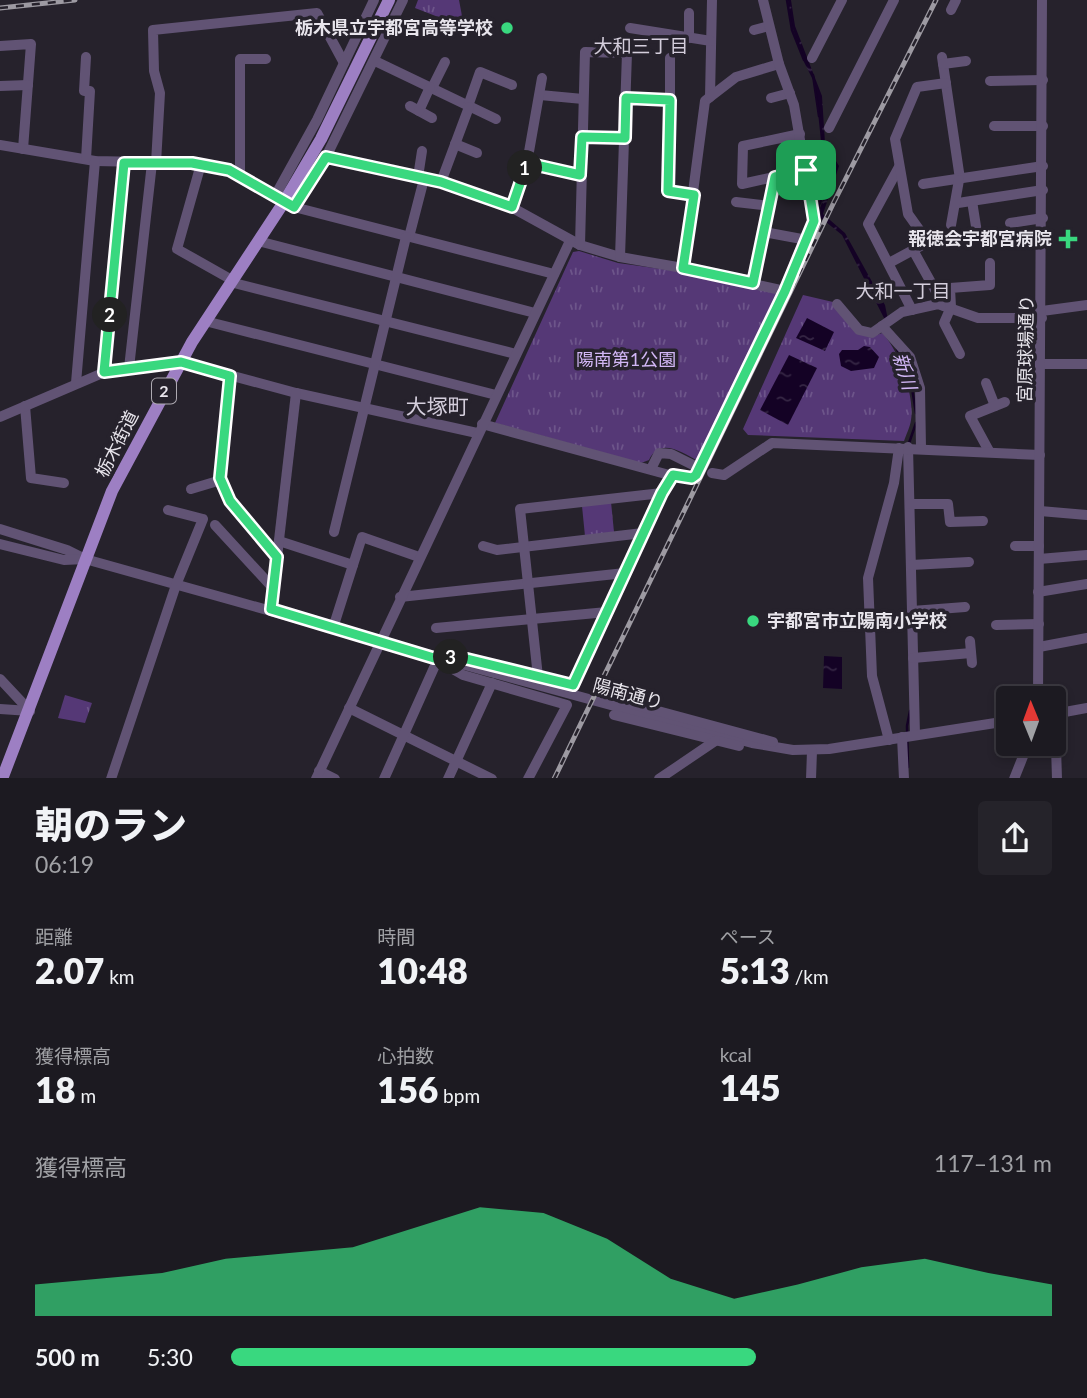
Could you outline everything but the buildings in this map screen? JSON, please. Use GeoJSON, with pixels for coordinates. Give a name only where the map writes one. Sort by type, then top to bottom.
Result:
{"type":"FeatureCollection","features":[{"type":"Feature","properties":{"kind":"main road","name":"栃木街道"},"geometry":{"type":"LineString","coordinates":[[2,778],[112,491],[205,321],[284,202],[344,94],[389,0]]}},
{"type":"Feature","properties":{"kind":"street"},"geometry":{"type":"LineString","coordinates":[[284,202],[374,0]]}},
{"type":"Feature","properties":{"kind":"street"},"geometry":{"type":"LineString","coordinates":[[284,202],[326,157],[403,0]]}},
{"type":"Feature","properties":{"kind":"street"},"geometry":{"type":"LineString","coordinates":[[710,97],[712,0]]}},
{"type":"Feature","properties":{"kind":"street"},"geometry":{"type":"LineString","coordinates":[[0,417],[104,372],[181,362],[296,393],[480,428],[692,478],[696,475],[785,291],[814,221],[800,134],[763,0]]}},
{"type":"Feature","properties":{"kind":"street"},"geometry":{"type":"LineString","coordinates":[[812,58],[842,0]]}},
{"type":"Feature","properties":{"kind":"street"},"geometry":{"type":"LineString","coordinates":[[829,128],[894,0]]}},
{"type":"Feature","properties":{"kind":"street","name":"宮原球場通り"},"geometry":{"type":"LineString","coordinates":[[1038,686],[1043,218],[1042,0]]}},
{"type":"Feature","properties":{"kind":"street"},"geometry":{"type":"LineString","coordinates":[[129,368],[160,93],[154,71],[153,30],[317,13],[344,64]]}},
{"type":"Feature","properties":{"kind":"street"},"geometry":{"type":"LineString","coordinates":[[689,13],[689,38]]}},
{"type":"Feature","properties":{"kind":"street"},"geometry":{"type":"LineString","coordinates":[[754,30],[769,26]]}},
{"type":"Feature","properties":{"kind":"street"},"geometry":{"type":"LineString","coordinates":[[630,28],[711,41]]}},
{"type":"Feature","properties":{"kind":"street"},"geometry":{"type":"LineString","coordinates":[[0,46],[31,44],[23,149]]}},
{"type":"Feature","properties":{"kind":"street"},"geometry":{"type":"LineString","coordinates":[[318,775],[535,313],[554,274],[575,243],[585,52],[627,53],[620,257]]}},
{"type":"Feature","properties":{"kind":"street"},"geometry":{"type":"LineString","coordinates":[[76,383],[91,160],[90,91],[84,91],[86,57]]}},
{"type":"Feature","properties":{"kind":"street"},"geometry":{"type":"LineString","coordinates":[[670,58],[668,191],[694,195]]}},
{"type":"Feature","properties":{"kind":"street"},"geometry":{"type":"LineString","coordinates":[[240,177],[240,59],[266,59]]}},
{"type":"Feature","properties":{"kind":"street"},"geometry":{"type":"LineString","coordinates":[[375,61],[496,119]]}},
{"type":"Feature","properties":{"kind":"street"},"geometry":{"type":"LineString","coordinates":[[951,225],[959,180],[943,61],[966,61]]}},
{"type":"Feature","properties":{"kind":"street"},"geometry":{"type":"LineString","coordinates":[[432,118],[414,109],[445,62]]}},
{"type":"Feature","properties":{"kind":"street"},"geometry":{"type":"LineString","coordinates":[[683,268],[705,101],[736,77],[779,64]]}},
{"type":"Feature","properties":{"kind":"street"},"geometry":{"type":"LineString","coordinates":[[441,182],[481,72],[512,85]]}},
{"type":"Feature","properties":{"kind":"street"},"geometry":{"type":"LineString","coordinates":[[512,207],[527,163],[542,78]]}},
{"type":"Feature","properties":{"kind":"street"},"geometry":{"type":"LineString","coordinates":[[989,81],[1042,80]]}},
{"type":"Feature","properties":{"kind":"street"},"geometry":{"type":"LineString","coordinates":[[889,262],[928,242],[908,214],[895,139],[917,87],[946,83]]}},
{"type":"Feature","properties":{"kind":"street"},"geometry":{"type":"LineString","coordinates":[[0,86],[28,85]]}},
{"type":"Feature","properties":{"kind":"street"},"geometry":{"type":"LineString","coordinates":[[771,98],[790,93]]}},
{"type":"Feature","properties":{"kind":"street"},"geometry":{"type":"LineString","coordinates":[[540,94],[583,99]]}},
{"type":"Feature","properties":{"kind":"street"},"geometry":{"type":"LineString","coordinates":[[626,98],[670,100]]}},
{"type":"Feature","properties":{"kind":"street"},"geometry":{"type":"LineString","coordinates":[[994,126],[1043,126]]}},
{"type":"Feature","properties":{"kind":"street"},"geometry":{"type":"LineString","coordinates":[[800,134],[743,146],[742,184],[806,170]]}},
{"type":"Feature","properties":{"kind":"street"},"geometry":{"type":"LineString","coordinates":[[582,137],[625,138]]}},
{"type":"Feature","properties":{"kind":"street"},"geometry":{"type":"LineString","coordinates":[[455,144],[477,153]]}},
{"type":"Feature","properties":{"kind":"street"},"geometry":{"type":"LineString","coordinates":[[0,145],[91,160],[201,164],[229,170],[284,202],[554,274]]}},
{"type":"Feature","properties":{"kind":"street"},"geometry":{"type":"LineString","coordinates":[[334,532],[408,237],[421,178],[422,151]]}},
{"type":"Feature","properties":{"kind":"street"},"geometry":{"type":"LineString","coordinates":[[326,157],[441,182],[512,207],[575,243],[620,257],[785,291]]}},
{"type":"Feature","properties":{"kind":"street"},"geometry":{"type":"LineString","coordinates":[[104,372],[124,163]]}},
{"type":"Feature","properties":{"kind":"street"},"geometry":{"type":"LineString","coordinates":[[527,163],[580,175]]}},
{"type":"Feature","properties":{"kind":"street"},"geometry":{"type":"LineString","coordinates":[[201,164],[177,248],[231,281],[516,354]]}},
{"type":"Feature","properties":{"kind":"street"},"geometry":{"type":"LineString","coordinates":[[923,184],[1043,166]]}},
{"type":"Feature","properties":{"kind":"street"},"geometry":{"type":"LineString","coordinates":[[899,167],[868,224],[912,310]]}},
{"type":"Feature","properties":{"kind":"street"},"geometry":{"type":"LineString","coordinates":[[753,283],[775,177]]}},
{"type":"Feature","properties":{"kind":"street"},"geometry":{"type":"LineString","coordinates":[[958,203],[1043,190]]}},
{"type":"Feature","properties":{"kind":"street"},"geometry":{"type":"LineString","coordinates":[[972,201],[978,239]]}},
{"type":"Feature","properties":{"kind":"street"},"geometry":{"type":"LineString","coordinates":[[736,202],[769,206]]}},
{"type":"Feature","properties":{"kind":"street"},"geometry":{"type":"LineString","coordinates":[[1010,223],[1043,218]]}},
{"type":"Feature","properties":{"kind":"street"},"geometry":{"type":"LineString","coordinates":[[764,232],[807,240]]}},
{"type":"Feature","properties":{"kind":"street"},"geometry":{"type":"LineString","coordinates":[[258,241],[535,313]]}},
{"type":"Feature","properties":{"kind":"street"},"geometry":{"type":"LineString","coordinates":[[913,250],[948,307]]}},
{"type":"Feature","properties":{"kind":"street"},"geometry":{"type":"LineString","coordinates":[[960,354],[944,323],[950,288],[990,285],[990,263]]}},
{"type":"Feature","properties":{"kind":"street"},"geometry":{"type":"LineString","coordinates":[[837,304],[859,330],[872,333],[902,312],[938,304],[978,318],[1042,314],[1087,305]]}},
{"type":"Feature","properties":{"kind":"street"},"geometry":{"type":"LineString","coordinates":[[205,321],[496,395]]}},
{"type":"Feature","properties":{"kind":"street"},"geometry":{"type":"LineString","coordinates":[[882,326],[910,357],[920,388],[921,448]]}},
{"type":"Feature","properties":{"kind":"street"},"geometry":{"type":"LineString","coordinates":[[1041,364],[1087,364]]}},
{"type":"Feature","properties":{"kind":"street"},"geometry":{"type":"LineString","coordinates":[[230,376],[221,480],[230,501],[277,557]]}},
{"type":"Feature","properties":{"kind":"street"},"geometry":{"type":"LineString","coordinates":[[986,383],[1000,404],[970,416],[989,451]]}},
{"type":"Feature","properties":{"kind":"street"},"geometry":{"type":"LineString","coordinates":[[271,609],[296,393]]}},
{"type":"Feature","properties":{"kind":"street"},"geometry":{"type":"LineString","coordinates":[[25,406],[31,478],[64,483]]}},
{"type":"Feature","properties":{"kind":"street"},"geometry":{"type":"LineString","coordinates":[[712,474],[724,475],[772,443],[1040,455]]}},
{"type":"Feature","properties":{"kind":"street"},"geometry":{"type":"LineString","coordinates":[[904,448],[910,504],[915,735]]}},
{"type":"Feature","properties":{"kind":"street"},"geometry":{"type":"LineString","coordinates":[[889,740],[872,676],[868,578],[904,448]]}},
{"type":"Feature","properties":{"kind":"street"},"geometry":{"type":"LineString","coordinates":[[650,469],[659,453],[671,454],[695,466]]}},
{"type":"Feature","properties":{"kind":"street"},"geometry":{"type":"LineString","coordinates":[[436,660],[467,659],[573,685],[662,493],[673,475]]}},
{"type":"Feature","properties":{"kind":"street"},"geometry":{"type":"LineString","coordinates":[[191,489],[221,480]]}},
{"type":"Feature","properties":{"kind":"street"},"geometry":{"type":"LineString","coordinates":[[538,677],[520,509],[662,493]]}},
{"type":"Feature","properties":{"kind":"street"},"geometry":{"type":"LineString","coordinates":[[910,504],[948,503],[950,522],[983,522]]}},
{"type":"Feature","properties":{"kind":"street"},"geometry":{"type":"LineString","coordinates":[[111,778],[176,585],[203,519],[168,510]]}},
{"type":"Feature","properties":{"kind":"street"},"geometry":{"type":"LineString","coordinates":[[1040,511],[1087,515]]}},
{"type":"Feature","properties":{"kind":"street"},"geometry":{"type":"LineString","coordinates":[[215,525],[274,588]]}},
{"type":"Feature","properties":{"kind":"street"},"geometry":{"type":"LineString","coordinates":[[0,529],[67,550],[85,559]]}},
{"type":"Feature","properties":{"kind":"street"},"geometry":{"type":"LineString","coordinates":[[483,547],[497,550],[643,533]]}},
{"type":"Feature","properties":{"kind":"street"},"geometry":{"type":"LineString","coordinates":[[333,628],[362,537],[419,557]]}},
{"type":"Feature","properties":{"kind":"street"},"geometry":{"type":"LineString","coordinates":[[279,541],[353,565]]}},
{"type":"Feature","properties":{"kind":"street"},"geometry":{"type":"LineString","coordinates":[[0,544],[64,560],[85,559]]}},
{"type":"Feature","properties":{"kind":"street"},"geometry":{"type":"LineString","coordinates":[[1015,547],[1040,546]]}},
{"type":"Feature","properties":{"kind":"street"},"geometry":{"type":"LineString","coordinates":[[1039,559],[1087,555]]}},
{"type":"Feature","properties":{"kind":"street","name":"陽南通り"},"geometry":{"type":"LineString","coordinates":[[85,559],[271,609],[436,660],[772,747],[812,751],[996,723]]}},
{"type":"Feature","properties":{"kind":"street"},"geometry":{"type":"LineString","coordinates":[[911,565],[969,562]]}},
{"type":"Feature","properties":{"kind":"street"},"geometry":{"type":"LineString","coordinates":[[400,597],[625,573]]}},
{"type":"Feature","properties":{"kind":"street"},"geometry":{"type":"LineString","coordinates":[[1038,592],[1087,584]]}},
{"type":"Feature","properties":{"kind":"street"},"geometry":{"type":"LineString","coordinates":[[912,611],[965,607]]}},
{"type":"Feature","properties":{"kind":"street"},"geometry":{"type":"LineString","coordinates":[[436,628],[607,612]]}},
{"type":"Feature","properties":{"kind":"street"},"geometry":{"type":"LineString","coordinates":[[996,625],[1039,624]]}},
{"type":"Feature","properties":{"kind":"street"},"geometry":{"type":"LineString","coordinates":[[1039,647],[1087,638]]}},
{"type":"Feature","properties":{"kind":"street"},"geometry":{"type":"LineString","coordinates":[[913,657],[972,658],[970,641]]}},
{"type":"Feature","properties":{"kind":"street"},"geometry":{"type":"LineString","coordinates":[[436,660],[463,675],[567,705],[529,778]]}},
{"type":"Feature","properties":{"kind":"street"},"geometry":{"type":"LineString","coordinates":[[384,778],[436,660]]}},
{"type":"Feature","properties":{"kind":"street"},"geometry":{"type":"LineString","coordinates":[[0,679],[30,711]]}},
{"type":"Feature","properties":{"kind":"street"},"geometry":{"type":"LineString","coordinates":[[448,778],[492,683]]}},
{"type":"Feature","properties":{"kind":"street"},"geometry":{"type":"LineString","coordinates":[[621,701],[763,738],[793,750]]}},
{"type":"Feature","properties":{"kind":"street"},"geometry":{"type":"LineString","coordinates":[[349,708],[490,778]]}},
{"type":"Feature","properties":{"kind":"street"},"geometry":{"type":"LineString","coordinates":[[1066,712],[1087,708]]}},
{"type":"Feature","properties":{"kind":"street"},"geometry":{"type":"LineString","coordinates":[[0,709],[30,711]]}},
{"type":"Feature","properties":{"kind":"street"},"geometry":{"type":"LineString","coordinates":[[614,715],[761,750],[793,750]]}},
{"type":"Feature","properties":{"kind":"street"},"geometry":{"type":"LineString","coordinates":[[902,737],[904,778]]}},
{"type":"Feature","properties":{"kind":"street"},"geometry":{"type":"LineString","coordinates":[[660,778],[715,741]]}},
{"type":"Feature","properties":{"kind":"street"},"geometry":{"type":"LineString","coordinates":[[811,778],[812,751]]}},
{"type":"Feature","properties":{"kind":"street"},"geometry":{"type":"LineString","coordinates":[[1014,778],[1023,756]]}},
{"type":"Feature","properties":{"kind":"street"},"geometry":{"type":"LineString","coordinates":[[1056,756],[1057,778]]}},
{"type":"Feature","properties":{"kind":"green space"},"geometry":{"type":"Polygon","coordinates":[[[418,0],[459,0],[464,27],[415,8],[418,0]]]}},
{"type":"Feature","properties":{"kind":"green space","name":"陽南第1公園"},"geometry":{"type":"Polygon","coordinates":[[[579,251],[618,263],[683,272],[775,293],[778,297],[698,461],[671,448],[665,448],[659,449],[649,460],[641,463],[495,423],[573,252],[579,251]]]}},
{"type":"Feature","properties":{"kind":"green space"},"geometry":{"type":"Polygon","coordinates":[[[803,295],[833,302],[858,333],[874,336],[882,333],[888,340],[900,361],[911,399],[911,420],[904,441],[748,435],[743,429],[803,295]]]}},
{"type":"Feature","properties":{"kind":"green space"},"geometry":{"type":"Polygon","coordinates":[[[611,502],[614,532],[585,536],[582,506],[611,502]]]}},
{"type":"Feature","properties":{"kind":"green space"},"geometry":{"type":"Polygon","coordinates":[[[65,695],[92,703],[85,723],[58,718],[65,695]]]}},
{"type":"Feature","properties":{"kind":"water"},"geometry":{"type":"Polygon","coordinates":[[[788,0],[791,0],[795,26],[822,96],[825,143],[839,166],[823,214],[845,233],[885,305],[888,320],[885,320],[842,235],[821,218],[820,208],[835,168],[821,141],[815,84],[804,62],[790,20],[788,0]]]}},
{"type":"Feature","properties":{"kind":"water"},"geometry":{"type":"Polygon","coordinates":[[[807,318],[834,332],[825,351],[796,338],[807,318]]]}},
{"type":"Feature","properties":{"kind":"water"},"geometry":{"type":"Polygon","coordinates":[[[864,346],[870,347],[879,357],[874,368],[851,371],[841,366],[839,354],[842,350],[858,350],[864,346]]]}},
{"type":"Feature","properties":{"kind":"water"},"geometry":{"type":"Polygon","coordinates":[[[789,355],[817,368],[788,425],[760,410],[789,355]]]}},
{"type":"Feature","properties":{"kind":"water"},"geometry":{"type":"Polygon","coordinates":[[[824,656],[842,657],[842,689],[823,688],[824,656]]]}},
{"type":"Feature","properties":{"kind":"waterway","name":"新川"},"geometry":{"type":"LineString","coordinates":[[787,0],[792,30],[804,60]]}},
{"type":"Feature","properties":{"kind":"waterway","name":"新川"},"geometry":{"type":"LineString","coordinates":[[813,75],[819,116]]}},
{"type":"Feature","properties":{"kind":"waterway","name":"新川"},"geometry":{"type":"LineString","coordinates":[[823,218],[818,215],[818,207],[836,167],[828,156]]}},
{"type":"Feature","properties":{"kind":"waterway","name":"新川"},"geometry":{"type":"LineString","coordinates":[[897,349],[910,376],[916,413]]}},
{"type":"Feature","properties":{"kind":"waterway","name":"新川"},"geometry":{"type":"LineString","coordinates":[[908,446],[916,423]]}},
{"type":"Feature","properties":{"kind":"waterway","name":"新川"},"geometry":{"type":"LineString","coordinates":[[908,767],[907,726],[910,711]]}},
{"type":"Feature","properties":{"kind":"railway"},"geometry":{"type":"LineString","coordinates":[[0,8],[75,0]]}},
{"type":"Feature","properties":{"kind":"railway"},"geometry":{"type":"LineString","coordinates":[[554,778],[834,202],[936,0]]}},
{"type":"Feature","properties":{"kind":"place","name":"栃木県立宇都宮高等学校"},"geometry":{"type":"Point","coordinates":[507,28]}},
{"type":"Feature","properties":{"kind":"place","name":"報徳会宇都宮病院"},"geometry":{"type":"Point","coordinates":[1068,239]}},
{"type":"Feature","properties":{"kind":"place","name":"宇都宮市立陽南小学校"},"geometry":{"type":"Point","coordinates":[753,621]}},
{"type":"Feature","properties":{"kind":"district","name":"大和三丁目"},"geometry":{"type":"Point","coordinates":[641,46]}},
{"type":"Feature","properties":{"kind":"district","name":"大和一丁目"},"geometry":{"type":"Point","coordinates":[903,291]}},
{"type":"Feature","properties":{"kind":"district","name":"大塚町"},"geometry":{"type":"Point","coordinates":[437,407]}},
{"type":"Feature","properties":{"kind":"route"},"geometry":{"type":"LineString","coordinates":[[626,98],[670,100],[668,191],[694,195],[683,268],[753,283],[775,177],[806,170],[814,221],[785,291],[696,475],[692,478],[673,475],[662,493],[573,685],[467,659],[434,658],[271,609],[277,557],[230,501],[220,478],[230,376],[181,362],[104,372],[124,163],[192,163],[229,170],[294,207],[326,157],[441,182],[512,207],[527,163],[580,175],[582,137],[625,138],[626,98]]}}]}
